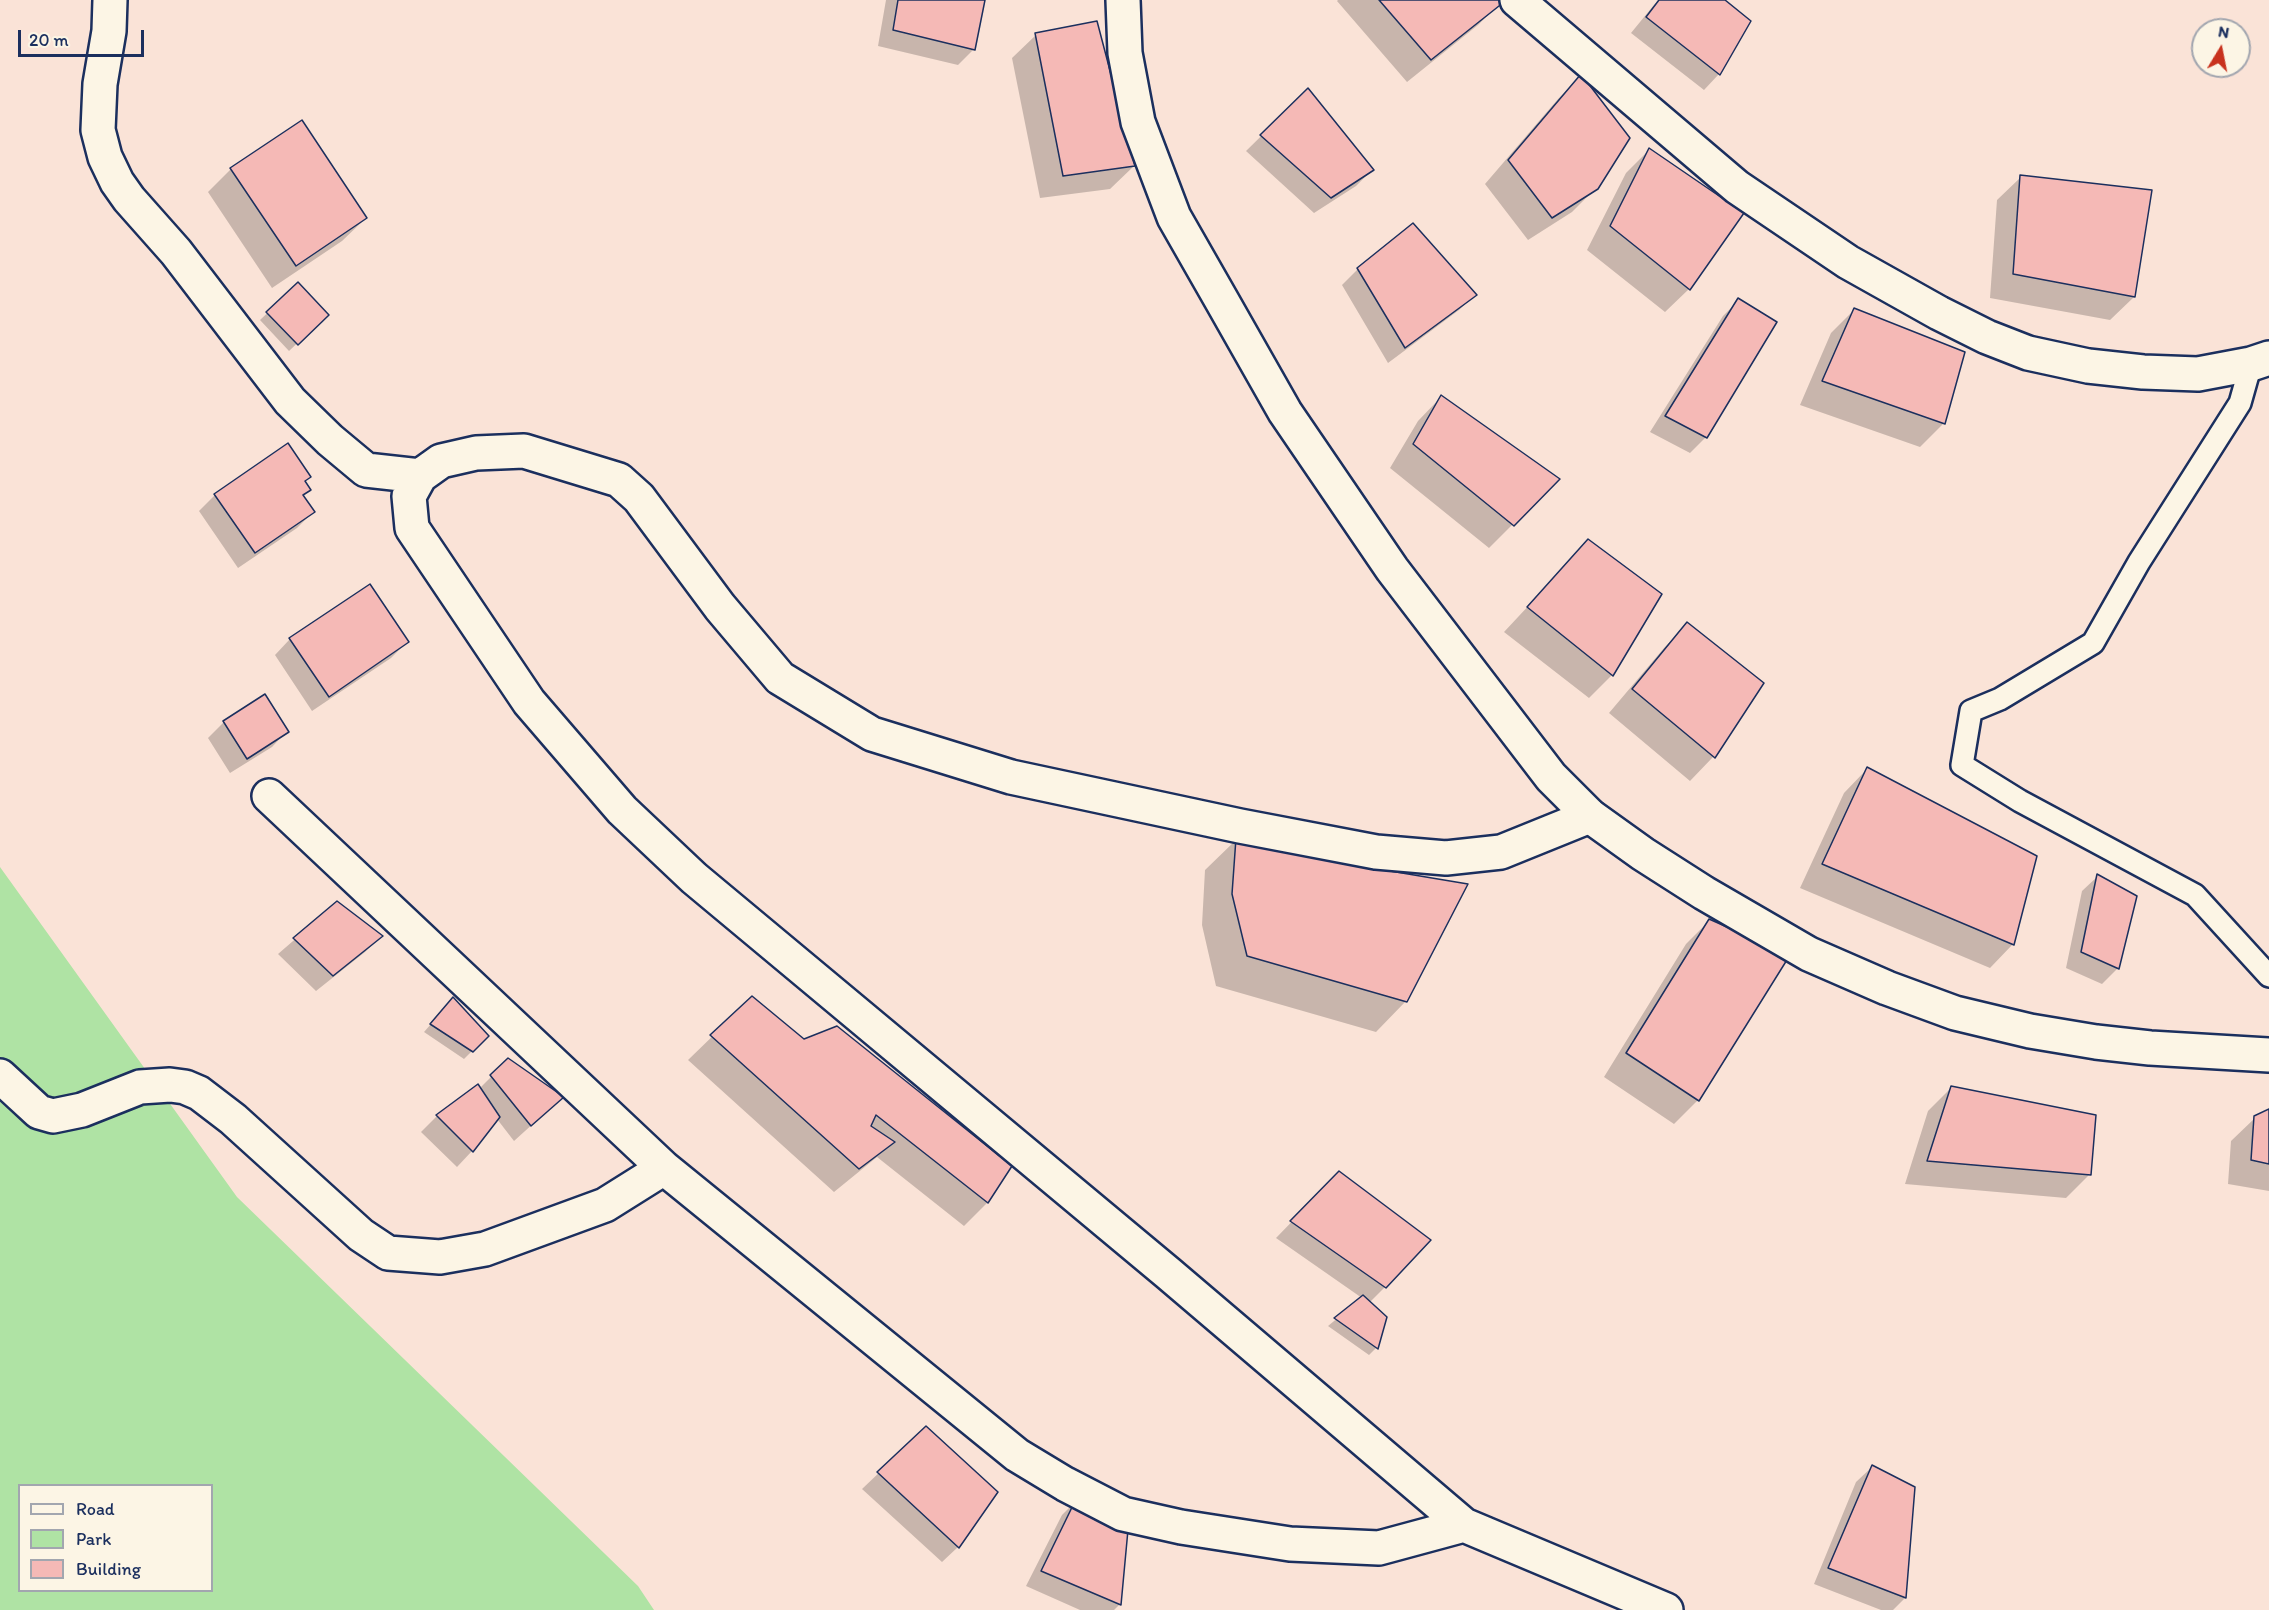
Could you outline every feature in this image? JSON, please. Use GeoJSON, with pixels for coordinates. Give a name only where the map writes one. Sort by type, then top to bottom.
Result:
{"type":"FeatureCollection","features":[{"type":"Feature","properties":{"kind":"street"},"geometry":{"type":"LineString","coordinates":[[110,0],[109,31],[100,84],[98,130],[105,157],[117,182],[176,252],[290,401],[330,440],[366,470],[420,476]]}},
{"type":"Feature","properties":{"kind":"street"},"geometry":{"type":"LineString","coordinates":[[1123,0],[1125,53],[1138,122],[1174,217],[1227,311],[1285,412],[1392,569],[1551,777],[1590,816],[1643,854],[1704,893],[1809,954],[1887,988],[1936,1006],[2030,1031],[2096,1042],[2150,1048],[2269,1055]]}},
{"type":"Feature","properties":{"kind":"street"},"geometry":{"type":"LineString","coordinates":[[1517,0],[1737,188],[1848,262],[1978,332],[2028,354],[2088,366],[2143,372],[2198,374],[2260,361]]}},
{"type":"Feature","properties":{"kind":"street"},"geometry":{"type":"LineString","coordinates":[[1590,816],[1501,852],[1446,858],[1376,852],[1240,826],[1011,777],[872,734],[780,678],[720,607],[639,498],[618,480],[524,451],[476,453],[441,460],[420,476],[409,496],[412,528],[529,702],[622,810],[694,878],[1168,1273],[1464,1525],[1666,1610]]}},
{"type":"Feature","properties":{"kind":"street"},"geometry":{"type":"LineString","coordinates":[[269,796],[664,1168],[1017,1455],[1065,1484],[1123,1514],[1181,1527],[1290,1544],[1379,1548],[1464,1525]]}},
{"type":"Feature","properties":{"kind":"street"},"geometry":{"type":"LineString","coordinates":[[0,1076],[39,1112],[53,1116],[82,1110],[140,1087],[170,1085],[185,1087],[199,1093],[233,1119],[361,1235],[388,1253],[440,1257],[485,1249],[605,1205],[664,1168]]}},
{"type":"Feature","properties":{"kind":"lane"},"geometry":{"type":"LineString","coordinates":[[2260,361],[2240,403],[2139,562],[2093,643],[2000,699],[1971,711],[1962,765],[2020,801],[2195,895],[2269,976]]}},
{"type":"Feature","properties":{"kind":"green space"},"geometry":{"type":"Polygon","coordinates":[[[0,867],[237,1197],[638,1586],[654,1610],[0,1610],[0,867]]]}},
{"type":"Feature","properties":{"kind":"building"},"geometry":{"type":"Polygon","coordinates":[[[898,0],[985,0],[975,50],[893,30],[898,0]]]}},
{"type":"Feature","properties":{"kind":"building"},"geometry":{"type":"Polygon","coordinates":[[[1379,0],[1501,0],[1504,2],[1431,60],[1379,0]]]}},
{"type":"Feature","properties":{"kind":"building"},"geometry":{"type":"Polygon","coordinates":[[[1659,0],[1725,0],[1751,21],[1720,75],[1646,17],[1659,0]]]}},
{"type":"Feature","properties":{"kind":"building"},"geometry":{"type":"Polygon","coordinates":[[[1097,21],[1135,166],[1063,176],[1035,33],[1097,21]]]}},
{"type":"Feature","properties":{"kind":"building"},"geometry":{"type":"Polygon","coordinates":[[[1581,74],[1630,138],[1598,189],[1552,218],[1508,160],[1581,74]]]}},
{"type":"Feature","properties":{"kind":"building"},"geometry":{"type":"Polygon","coordinates":[[[1308,88],[1374,170],[1331,198],[1260,135],[1308,88]]]}},
{"type":"Feature","properties":{"kind":"building"},"geometry":{"type":"Polygon","coordinates":[[[302,120],[367,218],[296,266],[230,168],[302,120]]]}},
{"type":"Feature","properties":{"kind":"building"},"geometry":{"type":"Polygon","coordinates":[[[1649,148],[1744,213],[1690,290],[1610,226],[1649,148]]]}},
{"type":"Feature","properties":{"kind":"building"},"geometry":{"type":"Polygon","coordinates":[[[2020,175],[2152,190],[2135,297],[2013,274],[2020,175]]]}},
{"type":"Feature","properties":{"kind":"building"},"geometry":{"type":"Polygon","coordinates":[[[1413,223],[1477,295],[1405,348],[1357,268],[1413,223]]]}},
{"type":"Feature","properties":{"kind":"building"},"geometry":{"type":"Polygon","coordinates":[[[298,282],[329,315],[298,345],[266,312],[298,282]]]}},
{"type":"Feature","properties":{"kind":"building"},"geometry":{"type":"Polygon","coordinates":[[[1738,298],[1777,322],[1707,438],[1665,416],[1738,298]]]}},
{"type":"Feature","properties":{"kind":"building"},"geometry":{"type":"Polygon","coordinates":[[[1854,308],[1965,352],[1945,424],[1822,381],[1854,308]]]}},
{"type":"Feature","properties":{"kind":"building"},"geometry":{"type":"Polygon","coordinates":[[[1441,395],[1560,479],[1514,526],[1413,444],[1441,395]]]}},
{"type":"Feature","properties":{"kind":"building"},"geometry":{"type":"Polygon","coordinates":[[[288,443],[311,477],[305,481],[311,490],[303,495],[315,512],[255,553],[214,494],[288,443]]]}},
{"type":"Feature","properties":{"kind":"building"},"geometry":{"type":"Polygon","coordinates":[[[1588,539],[1662,594],[1613,676],[1527,607],[1588,539]]]}},
{"type":"Feature","properties":{"kind":"building"},"geometry":{"type":"Polygon","coordinates":[[[370,584],[409,642],[329,697],[289,638],[370,584]]]}},
{"type":"Feature","properties":{"kind":"building"},"geometry":{"type":"Polygon","coordinates":[[[1687,622],[1764,683],[1715,758],[1632,689],[1687,622]]]}},
{"type":"Feature","properties":{"kind":"building"},"geometry":{"type":"Polygon","coordinates":[[[265,694],[289,732],[247,759],[223,721],[265,694]]]}},
{"type":"Feature","properties":{"kind":"building"},"geometry":{"type":"Polygon","coordinates":[[[1867,767],[2037,856],[2014,945],[1822,864],[1867,767]]]}},
{"type":"Feature","properties":{"kind":"building"},"geometry":{"type":"Polygon","coordinates":[[[1236,838],[1372,868],[1468,884],[1407,1002],[1247,956],[1232,894],[1236,838]]]}},
{"type":"Feature","properties":{"kind":"building"},"geometry":{"type":"Polygon","coordinates":[[[2097,874],[2137,896],[2119,969],[2081,952],[2097,874]]]}},
{"type":"Feature","properties":{"kind":"building"},"geometry":{"type":"Polygon","coordinates":[[[337,901],[383,936],[333,976],[293,938],[337,901]]]}},
{"type":"Feature","properties":{"kind":"building"},"geometry":{"type":"Polygon","coordinates":[[[1709,919],[1790,955],[1699,1101],[1626,1053],[1709,919]]]}},
{"type":"Feature","properties":{"kind":"building"},"geometry":{"type":"Polygon","coordinates":[[[752,996],[804,1039],[837,1026],[1012,1166],[988,1203],[876,1115],[871,1126],[895,1142],[859,1169],[710,1035],[752,996]]]}},
{"type":"Feature","properties":{"kind":"building"},"geometry":{"type":"Polygon","coordinates":[[[453,997],[489,1036],[473,1052],[430,1024],[453,997]]]}},
{"type":"Feature","properties":{"kind":"building"},"geometry":{"type":"Polygon","coordinates":[[[508,1058],[564,1097],[531,1126],[490,1075],[508,1058]]]}},
{"type":"Feature","properties":{"kind":"building"},"geometry":{"type":"Polygon","coordinates":[[[478,1084],[500,1117],[473,1152],[436,1115],[478,1084]]]}},
{"type":"Feature","properties":{"kind":"building"},"geometry":{"type":"Polygon","coordinates":[[[1951,1086],[2096,1115],[2091,1175],[1927,1161],[1951,1086]]]}},
{"type":"Feature","properties":{"kind":"building"},"geometry":{"type":"Polygon","coordinates":[[[2269,1109],[2269,1164],[2251,1160],[2254,1116],[2269,1109]]]}},
{"type":"Feature","properties":{"kind":"building"},"geometry":{"type":"Polygon","coordinates":[[[1339,1171],[1431,1240],[1386,1288],[1290,1221],[1339,1171]]]}},
{"type":"Feature","properties":{"kind":"building"},"geometry":{"type":"Polygon","coordinates":[[[1363,1295],[1387,1317],[1378,1349],[1334,1318],[1363,1295]]]}},
{"type":"Feature","properties":{"kind":"building"},"geometry":{"type":"Polygon","coordinates":[[[926,1426],[998,1492],[959,1548],[877,1472],[926,1426]]]}},
{"type":"Feature","properties":{"kind":"building"},"geometry":{"type":"Polygon","coordinates":[[[1872,1465],[1915,1487],[1906,1598],[1828,1568],[1872,1465]]]}},
{"type":"Feature","properties":{"kind":"building"},"geometry":{"type":"Polygon","coordinates":[[[1077,1497],[1129,1519],[1121,1605],[1041,1571],[1077,1497]]]}}]}
